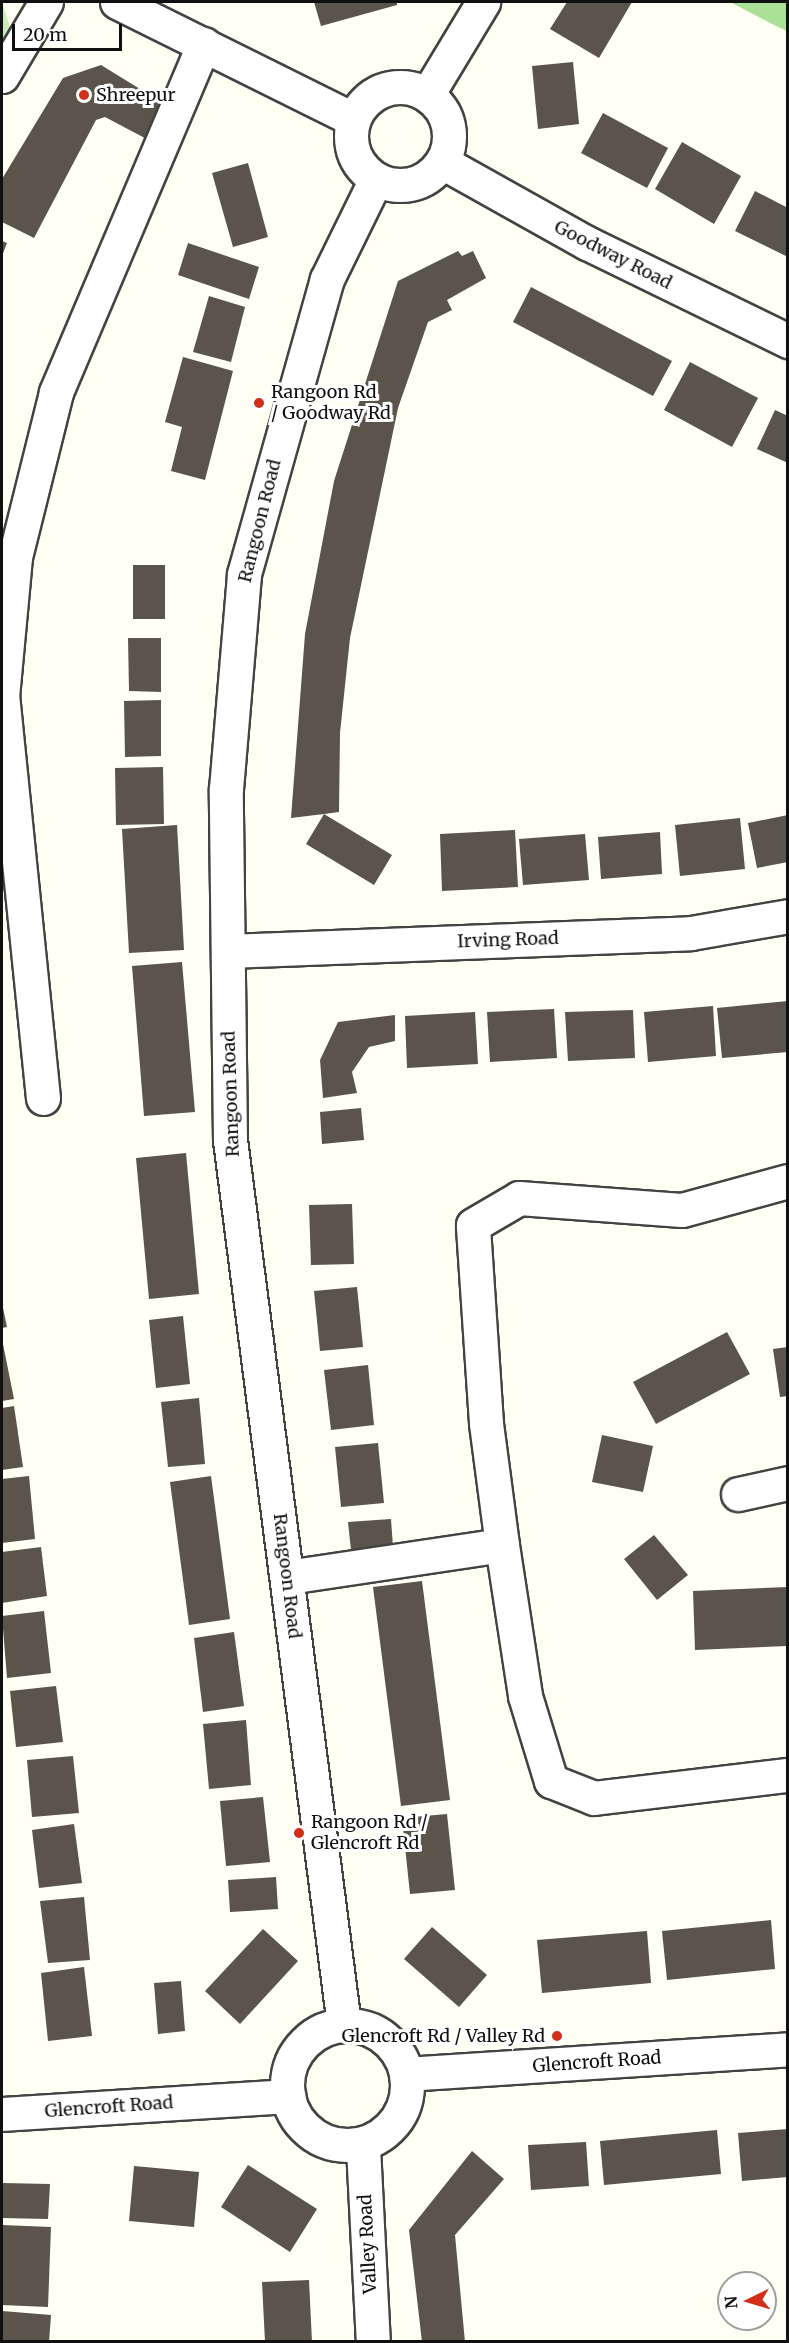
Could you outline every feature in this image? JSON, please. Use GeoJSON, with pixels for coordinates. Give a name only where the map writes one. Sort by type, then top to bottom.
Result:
{"type":"FeatureCollection","features":[{"type":"Feature","properties":{"kind":"street"},"geometry":{"type":"LineString","coordinates":[[2,76],[46,2]]}},
{"type":"Feature","properties":{"kind":"street"},"geometry":{"type":"LineString","coordinates":[[117,2],[353,119]]}},
{"type":"Feature","properties":{"kind":"street"},"geometry":{"type":"LineString","coordinates":[[427,95],[483,2]]}},
{"type":"Feature","properties":{"kind":"street"},"geometry":{"type":"LineString","coordinates":[[43,1098],[2,696],[15,557],[56,392],[204,44]]}},
{"type":"Feature","properties":{"kind":"street"},"geometry":{"type":"LineString","coordinates":[[407,87],[427,95],[442,110],[449,131],[442,162],[412,184],[376,179],[354,153],[353,119],[365,101],[384,89],[407,87]]}},
{"type":"Feature","properties":{"kind":"street","name":"Goodway Road"},"geometry":{"type":"LineString","coordinates":[[442,162],[587,243],[788,341]]}},
{"type":"Feature","properties":{"kind":"street","name":"Rangoon Road"},"geometry":{"type":"LineString","coordinates":[[344,2025],[230,1140],[226,789],[244,574],[327,279],[376,179]]}},
{"type":"Feature","properties":{"kind":"street","name":"Irving Road"},"geometry":{"type":"LineString","coordinates":[[228,951],[691,933],[788,916]]}},
{"type":"Feature","properties":{"kind":"street"},"geometry":{"type":"LineString","coordinates":[[788,1181],[682,1210],[519,1198],[473,1226],[486,1423],[502,1545],[525,1696],[551,1780],[594,1798],[788,1775]]}},
{"type":"Feature","properties":{"kind":"street"},"geometry":{"type":"LineString","coordinates":[[738,1494],[788,1483]]}},
{"type":"Feature","properties":{"kind":"street"},"geometry":{"type":"LineString","coordinates":[[288,1577],[502,1545]]}},
{"type":"Feature","properties":{"kind":"street"},"geometry":{"type":"LineString","coordinates":[[344,2025],[379,2034],[395,2050],[406,2074],[400,2113],[363,2147],[334,2144],[307,2130],[288,2096],[289,2071],[300,2048],[322,2030],[344,2025]]}},
{"type":"Feature","properties":{"kind":"street","name":"Glencroft Road"},"geometry":{"type":"LineString","coordinates":[[406,2074],[788,2049]]}},
{"type":"Feature","properties":{"kind":"street","name":"Glencroft Road"},"geometry":{"type":"LineString","coordinates":[[2,2114],[288,2096]]}},
{"type":"Feature","properties":{"kind":"street","name":"Valley Road"},"geometry":{"type":"LineString","coordinates":[[363,2147],[373,2342]]}},
{"type":"Feature","properties":{"kind":"green space"},"geometry":{"type":"Polygon","coordinates":[[[2,2],[10,27],[2,42],[2,2]]]}},
{"type":"Feature","properties":{"kind":"green space"},"geometry":{"type":"Polygon","coordinates":[[[730,2],[787,2],[787,31],[770,23],[730,2]]]}},
{"type":"Feature","properties":{"kind":"building"},"geometry":{"type":"Polygon","coordinates":[[[314,2],[397,2],[397,5],[321,26],[314,2]]]}},
{"type":"Feature","properties":{"kind":"building"},"geometry":{"type":"Polygon","coordinates":[[[567,2],[632,2],[599,58],[550,29],[567,2]]]}},
{"type":"Feature","properties":{"kind":"building"},"geometry":{"type":"Polygon","coordinates":[[[573,62],[579,124],[538,129],[532,66],[573,62]]]}},
{"type":"Feature","properties":{"kind":"building"},"geometry":{"type":"Polygon","coordinates":[[[101,65],[174,110],[158,145],[105,117],[96,120],[34,238],[2,222],[2,179],[63,78],[101,65]]]}},
{"type":"Feature","properties":{"kind":"building"},"geometry":{"type":"Polygon","coordinates":[[[603,113],[668,148],[647,188],[581,153],[603,113]]]}},
{"type":"Feature","properties":{"kind":"building"},"geometry":{"type":"Polygon","coordinates":[[[682,142],[741,176],[714,224],[655,189],[682,142]]]}},
{"type":"Feature","properties":{"kind":"building"},"geometry":{"type":"Polygon","coordinates":[[[248,163],[268,237],[233,247],[212,173],[248,163]]]}},
{"type":"Feature","properties":{"kind":"building"},"geometry":{"type":"Polygon","coordinates":[[[755,191],[788,208],[788,257],[735,231],[755,191]]]}},
{"type":"Feature","properties":{"kind":"building"},"geometry":{"type":"Polygon","coordinates":[[[2,241],[7,243],[2,256],[2,241]]]}},
{"type":"Feature","properties":{"kind":"building"},"geometry":{"type":"Polygon","coordinates":[[[188,243],[259,267],[249,299],[178,275],[188,243]]]}},
{"type":"Feature","properties":{"kind":"building"},"geometry":{"type":"Polygon","coordinates":[[[458,251],[462,256],[473,251],[486,278],[447,300],[452,310],[428,322],[398,408],[350,638],[340,733],[339,812],[291,818],[305,634],[334,481],[398,281],[458,251]]]}},
{"type":"Feature","properties":{"kind":"building"},"geometry":{"type":"Polygon","coordinates":[[[531,287],[672,361],[653,396],[513,322],[531,287]]]}},
{"type":"Feature","properties":{"kind":"building"},"geometry":{"type":"Polygon","coordinates":[[[209,296],[245,307],[231,362],[193,352],[209,296]]]}},
{"type":"Feature","properties":{"kind":"building"},"geometry":{"type":"Polygon","coordinates":[[[183,357],[233,371],[205,480],[171,471],[182,427],[165,422],[183,357]]]}},
{"type":"Feature","properties":{"kind":"building"},"geometry":{"type":"Polygon","coordinates":[[[690,362],[758,398],[732,447],[664,410],[690,362]]]}},
{"type":"Feature","properties":{"kind":"building"},"geometry":{"type":"Polygon","coordinates":[[[775,410],[788,416],[788,463],[757,449],[775,410]]]}},
{"type":"Feature","properties":{"kind":"building"},"geometry":{"type":"Polygon","coordinates":[[[133,565],[165,565],[165,619],[133,619],[133,565]]]}},
{"type":"Feature","properties":{"kind":"building"},"geometry":{"type":"Polygon","coordinates":[[[128,638],[161,638],[161,692],[129,691],[128,638]]]}},
{"type":"Feature","properties":{"kind":"building"},"geometry":{"type":"Polygon","coordinates":[[[161,700],[161,756],[125,757],[124,701],[161,700]]]}},
{"type":"Feature","properties":{"kind":"building"},"geometry":{"type":"Polygon","coordinates":[[[163,767],[164,824],[116,825],[115,768],[163,767]]]}},
{"type":"Feature","properties":{"kind":"building"},"geometry":{"type":"Polygon","coordinates":[[[324,814],[392,855],[374,885],[306,844],[324,814]]]}},
{"type":"Feature","properties":{"kind":"building"},"geometry":{"type":"Polygon","coordinates":[[[788,815],[788,862],[757,868],[748,823],[788,815]]]}},
{"type":"Feature","properties":{"kind":"building"},"geometry":{"type":"Polygon","coordinates":[[[740,818],[745,869],[680,876],[675,825],[740,818]]]}},
{"type":"Feature","properties":{"kind":"building"},"geometry":{"type":"Polygon","coordinates":[[[177,825],[184,950],[129,953],[122,829],[177,825]]]}},
{"type":"Feature","properties":{"kind":"building"},"geometry":{"type":"Polygon","coordinates":[[[515,830],[518,887],[442,891],[440,834],[515,830]]]}},
{"type":"Feature","properties":{"kind":"building"},"geometry":{"type":"Polygon","coordinates":[[[660,832],[662,874],[601,879],[598,837],[660,832]]]}},
{"type":"Feature","properties":{"kind":"building"},"geometry":{"type":"Polygon","coordinates":[[[585,834],[589,880],[523,885],[519,839],[585,834]]]}},
{"type":"Feature","properties":{"kind":"building"},"geometry":{"type":"Polygon","coordinates":[[[182,962],[195,1112],[144,1116],[132,966],[182,962]]]}},
{"type":"Feature","properties":{"kind":"building"},"geometry":{"type":"Polygon","coordinates":[[[788,1001],[788,1052],[722,1058],[717,1008],[788,1001]]]}},
{"type":"Feature","properties":{"kind":"building"},"geometry":{"type":"Polygon","coordinates":[[[713,1006],[716,1056],[648,1062],[644,1012],[713,1006]]]}},
{"type":"Feature","properties":{"kind":"building"},"geometry":{"type":"Polygon","coordinates":[[[554,1009],[557,1058],[490,1062],[487,1012],[554,1009]]]}},
{"type":"Feature","properties":{"kind":"building"},"geometry":{"type":"Polygon","coordinates":[[[633,1010],[635,1058],[568,1061],[565,1012],[633,1010]]]}},
{"type":"Feature","properties":{"kind":"building"},"geometry":{"type":"Polygon","coordinates":[[[475,1012],[478,1064],[407,1068],[405,1016],[475,1012]]]}},
{"type":"Feature","properties":{"kind":"building"},"geometry":{"type":"Polygon","coordinates":[[[395,1015],[395,1041],[369,1047],[352,1072],[357,1093],[323,1098],[320,1060],[338,1022],[395,1015]]]}},
{"type":"Feature","properties":{"kind":"building"},"geometry":{"type":"Polygon","coordinates":[[[361,1108],[364,1140],[322,1144],[320,1112],[361,1108]]]}},
{"type":"Feature","properties":{"kind":"building"},"geometry":{"type":"Polygon","coordinates":[[[186,1153],[199,1294],[149,1299],[136,1158],[186,1153]]]}},
{"type":"Feature","properties":{"kind":"building"},"geometry":{"type":"Polygon","coordinates":[[[352,1204],[354,1264],[311,1265],[309,1205],[352,1204]]]}},
{"type":"Feature","properties":{"kind":"building"},"geometry":{"type":"Polygon","coordinates":[[[357,1287],[363,1347],[320,1351],[314,1291],[357,1287]]]}},
{"type":"Feature","properties":{"kind":"building"},"geometry":{"type":"Polygon","coordinates":[[[2,1303],[7,1327],[2,1328],[2,1303]]]}},
{"type":"Feature","properties":{"kind":"building"},"geometry":{"type":"Polygon","coordinates":[[[183,1316],[190,1384],[156,1388],[149,1320],[183,1316]]]}},
{"type":"Feature","properties":{"kind":"building"},"geometry":{"type":"Polygon","coordinates":[[[727,1332],[750,1374],[656,1424],[633,1382],[727,1332]]]}},
{"type":"Feature","properties":{"kind":"building"},"geometry":{"type":"Polygon","coordinates":[[[2,1339],[14,1399],[2,1401],[2,1339]]]}},
{"type":"Feature","properties":{"kind":"building"},"geometry":{"type":"Polygon","coordinates":[[[788,1347],[788,1396],[780,1397],[773,1349],[788,1347]]]}},
{"type":"Feature","properties":{"kind":"building"},"geometry":{"type":"Polygon","coordinates":[[[368,1365],[374,1425],[331,1430],[324,1370],[368,1365]]]}},
{"type":"Feature","properties":{"kind":"building"},"geometry":{"type":"Polygon","coordinates":[[[199,1398],[205,1464],[168,1467],[161,1402],[199,1398]]]}},
{"type":"Feature","properties":{"kind":"building"},"geometry":{"type":"Polygon","coordinates":[[[14,1406],[23,1467],[2,1470],[2,1408],[14,1406]]]}},
{"type":"Feature","properties":{"kind":"building"},"geometry":{"type":"Polygon","coordinates":[[[602,1435],[653,1446],[643,1492],[592,1482],[602,1435]]]}},
{"type":"Feature","properties":{"kind":"building"},"geometry":{"type":"Polygon","coordinates":[[[378,1443],[384,1503],[341,1507],[335,1447],[378,1443]]]}},
{"type":"Feature","properties":{"kind":"building"},"geometry":{"type":"Polygon","coordinates":[[[29,1476],[35,1539],[2,1543],[2,1479],[29,1476]]]}},
{"type":"Feature","properties":{"kind":"building"},"geometry":{"type":"Polygon","coordinates":[[[211,1476],[230,1619],[189,1625],[170,1482],[211,1476]]]}},
{"type":"Feature","properties":{"kind":"building"},"geometry":{"type":"Polygon","coordinates":[[[391,1519],[393,1547],[351,1550],[348,1522],[391,1519]]]}},
{"type":"Feature","properties":{"kind":"building"},"geometry":{"type":"Polygon","coordinates":[[[654,1535],[688,1575],[657,1600],[624,1559],[654,1535]]]}},
{"type":"Feature","properties":{"kind":"building"},"geometry":{"type":"Polygon","coordinates":[[[41,1547],[47,1596],[2,1603],[2,1552],[41,1547]]]}},
{"type":"Feature","properties":{"kind":"building"},"geometry":{"type":"Polygon","coordinates":[[[422,1581],[450,1800],[401,1806],[373,1587],[422,1581]]]}},
{"type":"Feature","properties":{"kind":"building"},"geometry":{"type":"Polygon","coordinates":[[[788,1587],[788,1646],[695,1650],[693,1591],[788,1587]]]}},
{"type":"Feature","properties":{"kind":"building"},"geometry":{"type":"Polygon","coordinates":[[[44,1611],[51,1673],[7,1678],[2,1616],[44,1611]]]}},
{"type":"Feature","properties":{"kind":"building"},"geometry":{"type":"Polygon","coordinates":[[[234,1632],[244,1706],[203,1712],[194,1638],[234,1632]]]}},
{"type":"Feature","properties":{"kind":"building"},"geometry":{"type":"Polygon","coordinates":[[[56,1686],[63,1742],[16,1747],[10,1691],[56,1686]]]}},
{"type":"Feature","properties":{"kind":"building"},"geometry":{"type":"Polygon","coordinates":[[[246,1720],[251,1785],[209,1789],[203,1724],[246,1720]]]}},
{"type":"Feature","properties":{"kind":"building"},"geometry":{"type":"Polygon","coordinates":[[[73,1756],[79,1813],[32,1817],[27,1760],[73,1756]]]}},
{"type":"Feature","properties":{"kind":"building"},"geometry":{"type":"Polygon","coordinates":[[[263,1797],[270,1862],[226,1866],[220,1801],[263,1797]]]}},
{"type":"Feature","properties":{"kind":"building"},"geometry":{"type":"Polygon","coordinates":[[[447,1814],[455,1890],[410,1894],[402,1818],[447,1814]]]}},
{"type":"Feature","properties":{"kind":"building"},"geometry":{"type":"Polygon","coordinates":[[[74,1824],[82,1883],[39,1888],[32,1830],[74,1824]]]}},
{"type":"Feature","properties":{"kind":"building"},"geometry":{"type":"Polygon","coordinates":[[[276,1877],[278,1909],[230,1912],[228,1880],[276,1877]]]}},
{"type":"Feature","properties":{"kind":"building"},"geometry":{"type":"Polygon","coordinates":[[[84,1897],[90,1960],[48,1963],[40,1901],[84,1897]]]}},
{"type":"Feature","properties":{"kind":"building"},"geometry":{"type":"Polygon","coordinates":[[[771,1920],[775,1969],[667,1980],[662,1931],[771,1920]]]}},
{"type":"Feature","properties":{"kind":"building"},"geometry":{"type":"Polygon","coordinates":[[[432,1927],[487,1975],[459,2007],[404,1959],[432,1927]]]}},
{"type":"Feature","properties":{"kind":"building"},"geometry":{"type":"Polygon","coordinates":[[[263,1929],[298,1961],[240,2024],[205,1991],[263,1929]]]}},
{"type":"Feature","properties":{"kind":"building"},"geometry":{"type":"Polygon","coordinates":[[[647,1931],[651,1983],[542,1993],[537,1940],[647,1931]]]}},
{"type":"Feature","properties":{"kind":"building"},"geometry":{"type":"Polygon","coordinates":[[[84,1967],[92,2036],[48,2041],[41,1973],[84,1967]]]}},
{"type":"Feature","properties":{"kind":"building"},"geometry":{"type":"Polygon","coordinates":[[[181,1981],[185,2031],[158,2034],[154,1983],[181,1981]]]}},
{"type":"Feature","properties":{"kind":"building"},"geometry":{"type":"Polygon","coordinates":[[[788,2129],[788,2177],[742,2181],[738,2133],[788,2129]]]}},
{"type":"Feature","properties":{"kind":"building"},"geometry":{"type":"Polygon","coordinates":[[[717,2130],[721,2174],[604,2185],[600,2141],[717,2130]]]}},
{"type":"Feature","properties":{"kind":"building"},"geometry":{"type":"Polygon","coordinates":[[[586,2142],[589,2186],[531,2190],[528,2145],[586,2142]]]}},
{"type":"Feature","properties":{"kind":"building"},"geometry":{"type":"Polygon","coordinates":[[[472,2151],[504,2179],[455,2235],[465,2342],[422,2342],[409,2230],[472,2151]]]}},
{"type":"Feature","properties":{"kind":"building"},"geometry":{"type":"Polygon","coordinates":[[[248,2165],[317,2209],[290,2252],[221,2207],[248,2165]]]}},
{"type":"Feature","properties":{"kind":"building"},"geometry":{"type":"Polygon","coordinates":[[[134,2166],[199,2172],[194,2227],[129,2221],[134,2166]]]}},
{"type":"Feature","properties":{"kind":"building"},"geometry":{"type":"Polygon","coordinates":[[[2,2183],[50,2184],[48,2219],[2,2218],[2,2183]]]}},
{"type":"Feature","properties":{"kind":"building"},"geometry":{"type":"Polygon","coordinates":[[[2,2225],[51,2227],[48,2307],[2,2305],[2,2225]]]}},
{"type":"Feature","properties":{"kind":"building"},"geometry":{"type":"Polygon","coordinates":[[[309,2280],[312,2342],[265,2342],[262,2282],[309,2280]]]}},
{"type":"Feature","properties":{"kind":"building"},"geometry":{"type":"Polygon","coordinates":[[[2,2311],[51,2315],[49,2342],[2,2342],[2,2311]]]}},
{"type":"Feature","properties":{"kind":"place","name":"Shreepur"},"geometry":{"type":"Point","coordinates":[84,95]}},
{"type":"Feature","properties":{"kind":"place","name":"Rangoon Rd / Goodway Rd"},"geometry":{"type":"Point","coordinates":[259,403]}},
{"type":"Feature","properties":{"kind":"place","name":"Rangoon Rd / Glencroft Rd"},"geometry":{"type":"Point","coordinates":[299,1833]}},
{"type":"Feature","properties":{"kind":"place","name":"Glencroft Rd / Valley Rd"},"geometry":{"type":"Point","coordinates":[557,2036]}}]}
